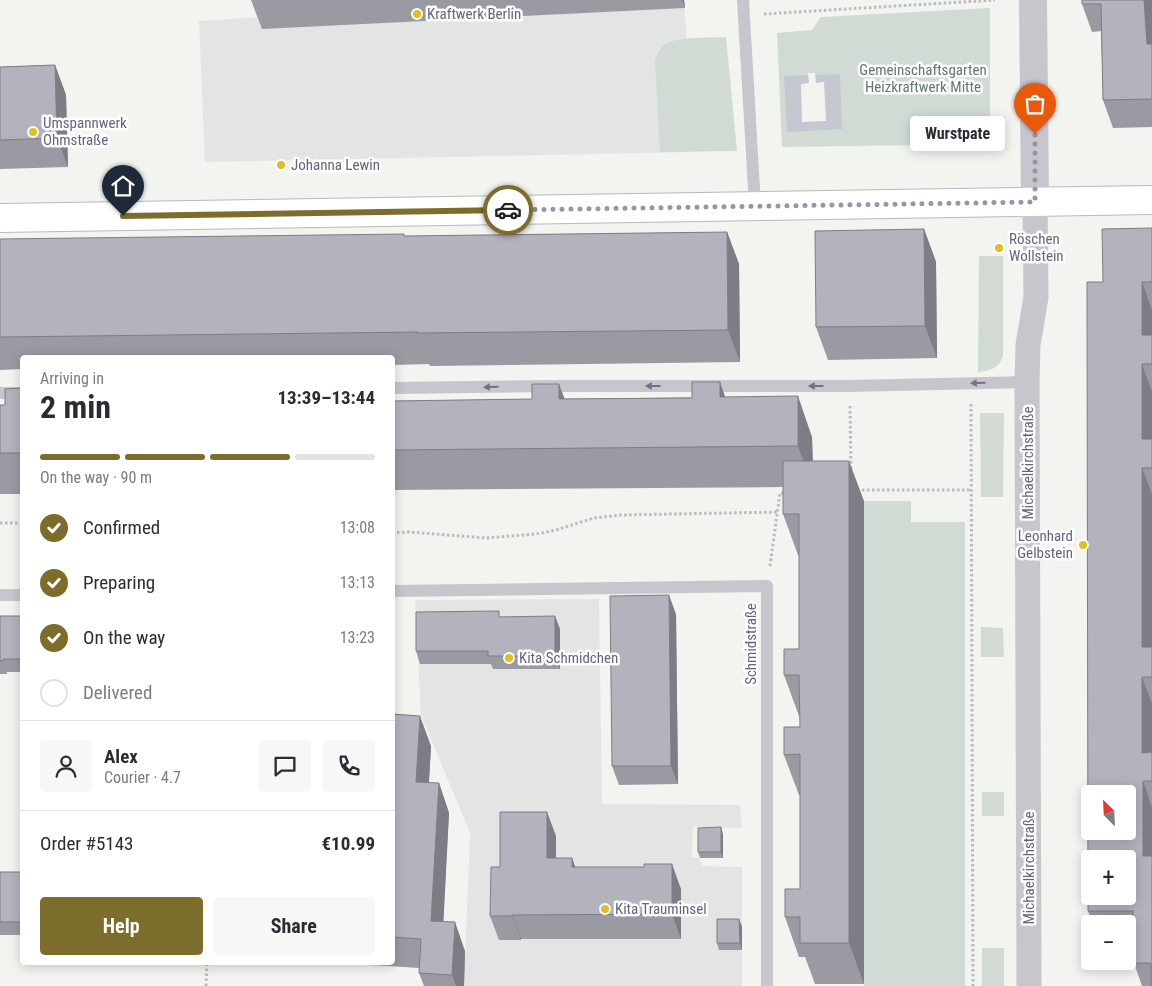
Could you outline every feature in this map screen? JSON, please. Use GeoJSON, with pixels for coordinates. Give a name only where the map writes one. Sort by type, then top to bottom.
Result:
{"type":"FeatureCollection","features":[{"type":"Feature","properties":{"kind":"main road"},"geometry":{"type":"LineString","coordinates":[[0,218],[1152,200]]}},
{"type":"Feature","properties":{"kind":"street","name":"Michaelkirchstraße"},"geometry":{"type":"LineString","coordinates":[[1029,986],[1027,382],[1028,345],[1036,297],[1033,0]]}},
{"type":"Feature","properties":{"kind":"lane"},"geometry":{"type":"LineString","coordinates":[[743,0],[755,206]]}},
{"type":"Feature","properties":{"kind":"lane"},"geometry":{"type":"LineString","coordinates":[[395,388],[850,386],[1027,382]]}},
{"type":"Feature","properties":{"kind":"lane"},"geometry":{"type":"LineString","coordinates":[[0,393],[20,393]]}},
{"type":"Feature","properties":{"kind":"lane","name":"Schmidstraße"},"geometry":{"type":"LineString","coordinates":[[395,591],[767,586],[767,986]]}},
{"type":"Feature","properties":{"kind":"lane"},"geometry":{"type":"LineString","coordinates":[[0,595],[20,595]]}},
{"type":"Feature","properties":{"kind":"path"},"geometry":{"type":"LineString","coordinates":[[744,15],[995,0]]}},
{"type":"Feature","properties":{"kind":"path"},"geometry":{"type":"LineString","coordinates":[[971,384],[973,986]]}},
{"type":"Feature","properties":{"kind":"path"},"geometry":{"type":"LineString","coordinates":[[850,386],[851,472]]}},
{"type":"Feature","properties":{"kind":"path"},"geometry":{"type":"LineString","coordinates":[[851,490],[972,490]]}},
{"type":"Feature","properties":{"kind":"path"},"geometry":{"type":"LineString","coordinates":[[767,586],[780,493],[789,493]]}},
{"type":"Feature","properties":{"kind":"path"},"geometry":{"type":"LineString","coordinates":[[395,532],[486,538],[536,534],[594,518],[621,515],[778,512]]}},
{"type":"Feature","properties":{"kind":"path"},"geometry":{"type":"LineString","coordinates":[[0,523],[20,523]]}},
{"type":"Feature","properties":{"kind":"path"},"geometry":{"type":"LineString","coordinates":[[206,986],[208,965]]}},
{"type":"Feature","properties":{"kind":"shaded area"},"geometry":{"type":"Polygon","coordinates":[[[260,0],[684,0],[694,152],[205,162],[199,21],[261,17],[260,0]]]}},
{"type":"Feature","properties":{"kind":"shaded area"},"geometry":{"type":"Polygon","coordinates":[[[840,74],[842,129],[787,132],[784,76],[840,74]]]}},
{"type":"Feature","properties":{"kind":"shaded area"},"geometry":{"type":"Polygon","coordinates":[[[599,599],[602,804],[740,805],[742,828],[693,827],[692,857],[700,858],[701,866],[742,867],[742,986],[464,986],[470,833],[421,715],[415,600],[599,599]]]}},
{"type":"Feature","properties":{"kind":"green space","name":"Gemeinschaftsgarten Heizkraftwerk Mitte"},"geometry":{"type":"Polygon","coordinates":[[[990,8],[990,144],[782,147],[777,33],[812,30],[821,17],[990,8]]]}},
{"type":"Feature","properties":{"kind":"green space"},"geometry":{"type":"Polygon","coordinates":[[[726,37],[737,151],[660,152],[655,61],[659,51],[671,41],[726,37]]]}},
{"type":"Feature","properties":{"kind":"green space"},"geometry":{"type":"Polygon","coordinates":[[[979,256],[1003,256],[1003,356],[994,368],[978,372],[979,256]]]}},
{"type":"Feature","properties":{"kind":"green space"},"geometry":{"type":"Polygon","coordinates":[[[980,413],[1004,413],[1003,497],[981,497],[980,413]]]}},
{"type":"Feature","properties":{"kind":"green space"},"geometry":{"type":"Polygon","coordinates":[[[864,501],[911,501],[911,522],[965,522],[965,986],[864,986],[864,501]]]}},
{"type":"Feature","properties":{"kind":"green space"},"geometry":{"type":"Polygon","coordinates":[[[981,627],[1003,628],[1004,657],[981,657],[981,627]]]}},
{"type":"Feature","properties":{"kind":"green space"},"geometry":{"type":"Polygon","coordinates":[[[982,792],[1004,792],[1004,816],[982,816],[982,792]]]}},
{"type":"Feature","properties":{"kind":"green space"},"geometry":{"type":"Polygon","coordinates":[[[982,948],[1004,948],[1004,986],[982,986],[982,948]]]}},
{"type":"Feature","properties":{"kind":"pier"},"geometry":{"type":"Polygon","coordinates":[[[808,73],[815,73],[816,83],[824,82],[826,121],[802,122],[801,84],[809,83],[808,73]]]}},
{"type":"Feature","properties":{"kind":"building"},"geometry":{"type":"Polygon","coordinates":[[[1082,0],[1144,0],[1147,44],[1152,44],[1152,99],[1103,100],[1101,4],[1082,4],[1082,0]]]}},
{"type":"Feature","properties":{"kind":"building"},"geometry":{"type":"Polygon","coordinates":[[[55,65],[57,138],[0,140],[0,67],[55,65]]]}},
{"type":"Feature","properties":{"kind":"building"},"geometry":{"type":"Polygon","coordinates":[[[1152,228],[1152,282],[1142,282],[1142,335],[1152,335],[1152,364],[1142,364],[1142,439],[1152,439],[1152,468],[1142,468],[1142,647],[1152,647],[1152,677],[1142,677],[1142,753],[1152,752],[1152,781],[1143,781],[1143,856],[1152,856],[1152,986],[1151,963],[1136,963],[1136,915],[1133,915],[1133,911],[1088,911],[1088,905],[1136,905],[1136,850],[1088,850],[1088,840],[1136,840],[1136,785],[1088,785],[1087,282],[1103,282],[1102,229],[1152,228]]]}},
{"type":"Feature","properties":{"kind":"building"},"geometry":{"type":"Polygon","coordinates":[[[924,229],[925,326],[816,327],[815,231],[924,229]]]}},
{"type":"Feature","properties":{"kind":"building"},"geometry":{"type":"Polygon","coordinates":[[[727,232],[728,330],[0,337],[0,239],[727,232]]]}},
{"type":"Feature","properties":{"kind":"building"},"geometry":{"type":"Polygon","coordinates":[[[692,382],[720,382],[720,397],[798,396],[798,446],[395,450],[395,401],[532,399],[532,384],[559,384],[559,399],[692,398],[692,382]]]}},
{"type":"Feature","properties":{"kind":"building"},"geometry":{"type":"Polygon","coordinates":[[[20,388],[20,453],[0,453],[0,405],[5,405],[5,389],[20,388]]]}},
{"type":"Feature","properties":{"kind":"building"},"geometry":{"type":"Polygon","coordinates":[[[783,461],[849,461],[849,943],[800,943],[800,917],[785,917],[785,889],[800,889],[800,754],[784,755],[784,727],[800,727],[799,675],[784,675],[784,649],[799,649],[799,514],[783,514],[783,461]]]}},
{"type":"Feature","properties":{"kind":"building"},"geometry":{"type":"Polygon","coordinates":[[[669,595],[671,766],[612,766],[610,596],[669,595]]]}},
{"type":"Feature","properties":{"kind":"building"},"geometry":{"type":"Polygon","coordinates":[[[499,611],[499,617],[555,616],[555,656],[488,656],[488,651],[416,651],[416,612],[499,611]]]}},
{"type":"Feature","properties":{"kind":"building"},"geometry":{"type":"Polygon","coordinates":[[[0,616],[20,616],[20,659],[3,659],[3,661],[0,661],[0,616]]]}},
{"type":"Feature","properties":{"kind":"building"},"geometry":{"type":"Polygon","coordinates":[[[395,714],[420,716],[416,782],[439,783],[431,921],[455,922],[452,975],[419,973],[421,939],[395,937],[395,714]]]}},
{"type":"Feature","properties":{"kind":"building"},"geometry":{"type":"Polygon","coordinates":[[[500,812],[547,812],[547,858],[572,858],[572,867],[644,867],[644,864],[672,864],[672,914],[490,916],[491,867],[500,867],[500,812]]]}},
{"type":"Feature","properties":{"kind":"building"},"geometry":{"type":"Polygon","coordinates":[[[721,827],[721,852],[698,852],[698,828],[721,827]]]}},
{"type":"Feature","properties":{"kind":"building"},"geometry":{"type":"Polygon","coordinates":[[[0,872],[20,872],[20,922],[0,922],[0,872]]]}},
{"type":"Feature","properties":{"kind":"building"},"geometry":{"type":"Polygon","coordinates":[[[717,919],[739,919],[740,943],[717,943],[717,919]]]}},
{"type":"Feature","properties":{"kind":"way so far"},"geometry":{"type":"LineString","coordinates":[[508,210],[1035,202],[1035,134]]}},
{"type":"Feature","properties":{"kind":"place","name":"Kraftwerk Berlin"},"geometry":{"type":"Point","coordinates":[417,14]}},
{"type":"Feature","properties":{"kind":"place","name":"Umspannwerk Ohmstraße"},"geometry":{"type":"Point","coordinates":[33,132]}},
{"type":"Feature","properties":{"kind":"place","name":"Wurstpate"},"geometry":{"type":"Point","coordinates":[1035,134]}},
{"type":"Feature","properties":{"kind":"place","name":"Johanna Lewin"},"geometry":{"type":"Point","coordinates":[281,165]}},
{"type":"Feature","properties":{"kind":"place","name":"Röschen Wollstein"},"geometry":{"type":"Point","coordinates":[999,248]}},
{"type":"Feature","properties":{"kind":"place","name":"Leonhard Gelbstein"},"geometry":{"type":"Point","coordinates":[1083,545]}},
{"type":"Feature","properties":{"kind":"place","name":"Kita Schmidchen"},"geometry":{"type":"Point","coordinates":[509,658]}},
{"type":"Feature","properties":{"kind":"place","name":"Kita Trauminsel"},"geometry":{"type":"Point","coordinates":[605,909]}},
{"type":"Feature","properties":{"kind":"route"},"geometry":{"type":"LineString","coordinates":[[123,216],[508,210]]}}]}
